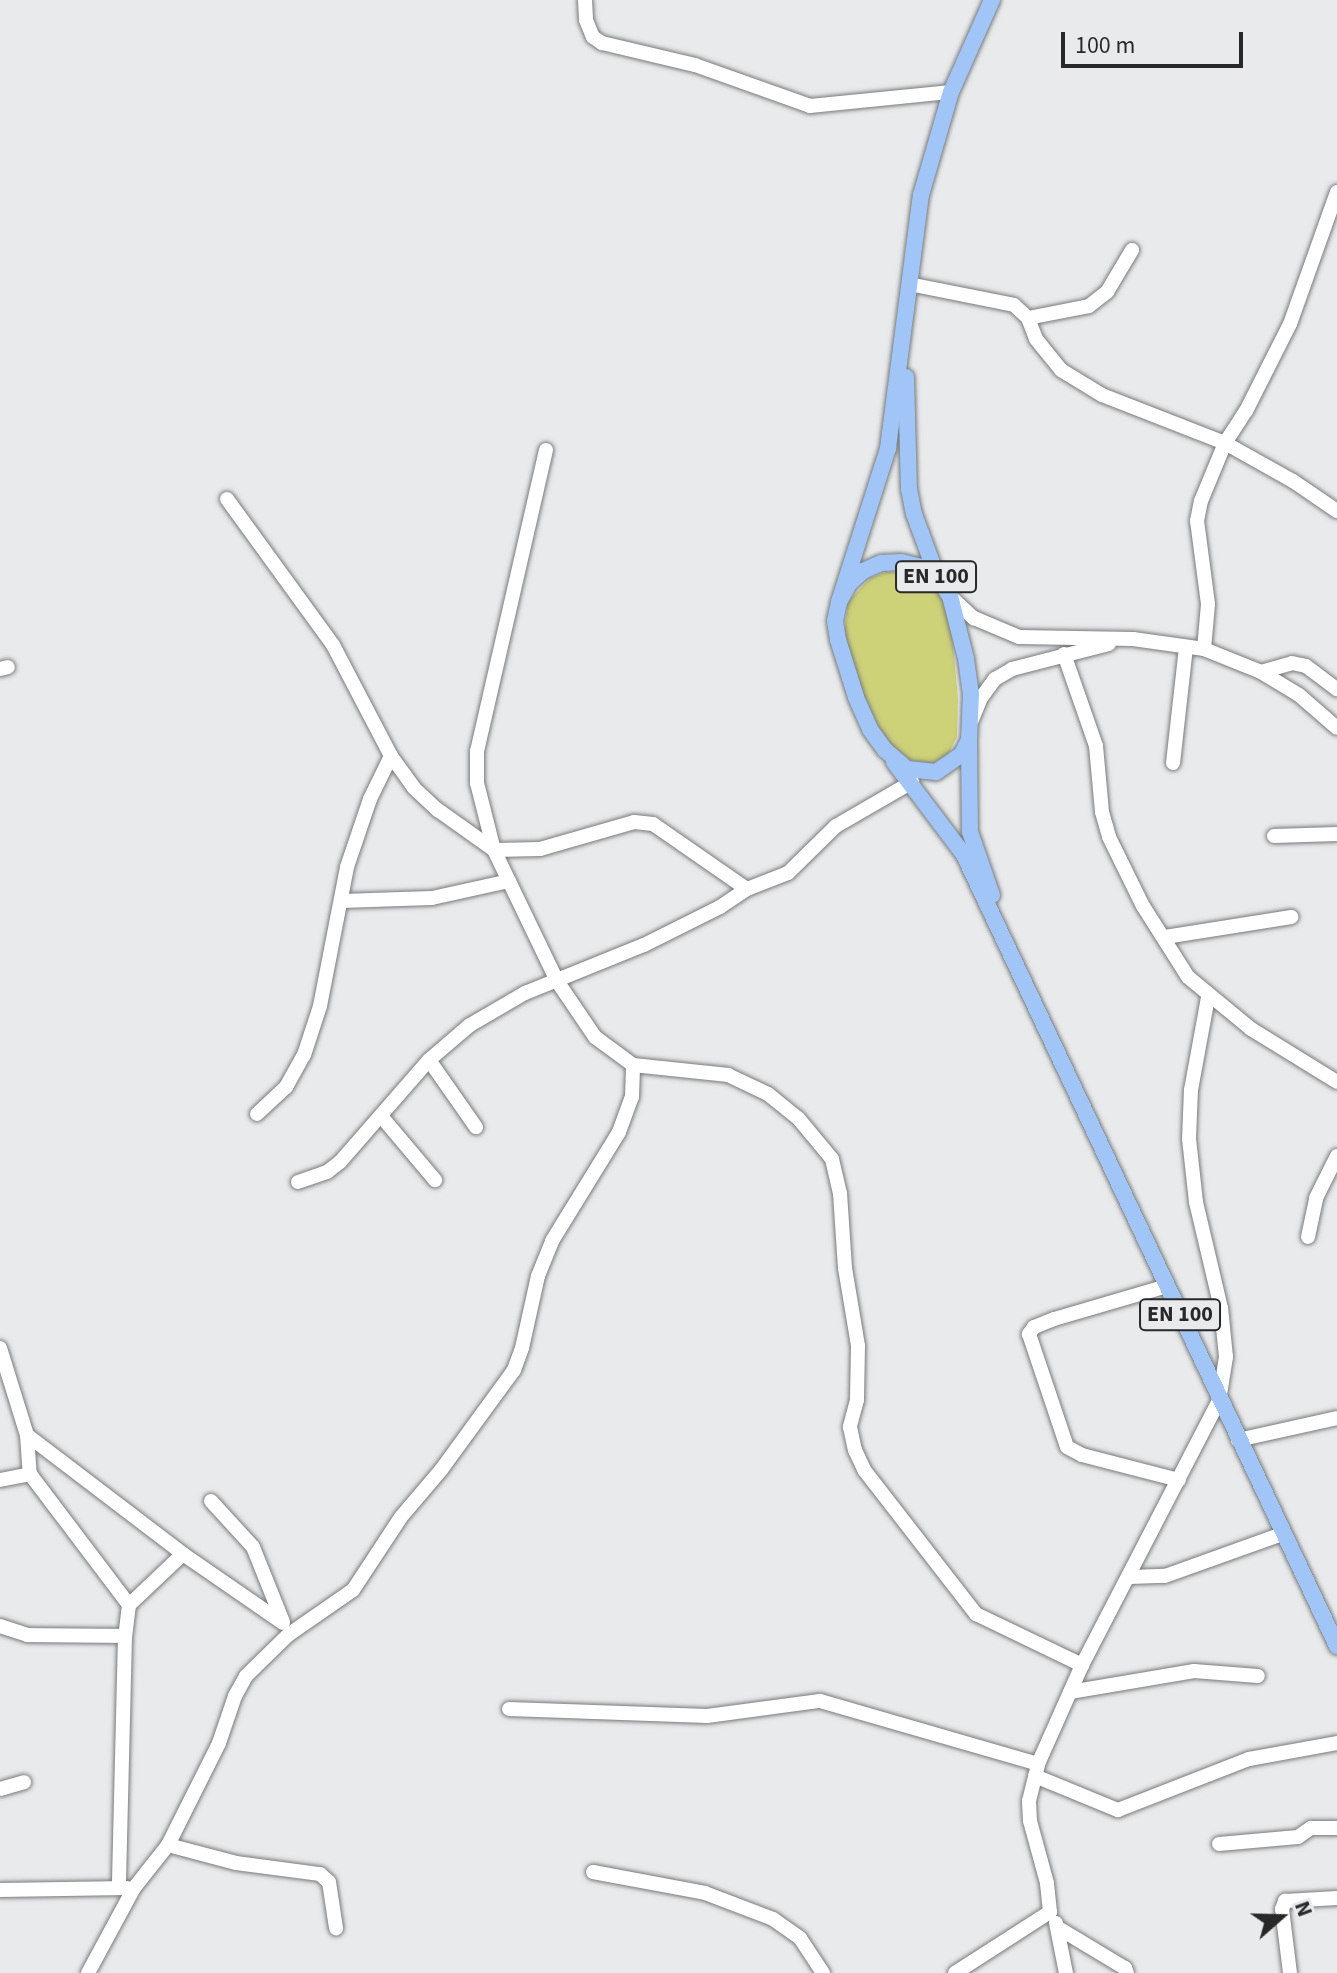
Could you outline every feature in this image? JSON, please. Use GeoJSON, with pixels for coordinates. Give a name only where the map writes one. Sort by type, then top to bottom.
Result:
{"type":"FeatureCollection","features":[{"type":"Feature","properties":{"kind":"main road","name":"EN 100"},"geometry":{"type":"LineString","coordinates":[[992,0],[951,92],[921,195],[882,477],[851,555],[835,621],[845,669],[870,729],[964,855],[1337,1646]]}},
{"type":"Feature","properties":{"kind":"main road","name":"EN 100"},"geometry":{"type":"LineString","coordinates":[[903,336],[909,489],[918,527],[938,579],[950,596],[960,627],[971,693],[970,832],[1024,983]]}},
{"type":"Feature","properties":{"kind":"main road","name":"EN 100"},"geometry":{"type":"LineString","coordinates":[[839,602],[849,584],[863,571],[881,563],[901,562],[921,567],[938,579]]}},
{"type":"Feature","properties":{"kind":"main road"},"geometry":{"type":"LineString","coordinates":[[894,762],[907,769],[936,772],[962,754],[970,732]]}},
{"type":"Feature","properties":{"kind":"street"},"geometry":{"type":"LineString","coordinates":[[585,0],[586,20],[593,37],[602,43],[695,65],[810,106],[951,92]]}},
{"type":"Feature","properties":{"kind":"street"},"geometry":{"type":"LineString","coordinates":[[1204,649],[1208,604],[1197,521],[1201,501],[1225,443],[1246,411],[1290,324],[1337,192]]}},
{"type":"Feature","properties":{"kind":"street"},"geometry":{"type":"LineString","coordinates":[[1028,318],[1089,306],[1107,292],[1132,250]]}},
{"type":"Feature","properties":{"kind":"street"},"geometry":{"type":"LineString","coordinates":[[909,284],[1014,305],[1028,318],[1036,339],[1061,370],[1102,395],[1225,443],[1293,481],[1337,511]]}},
{"type":"Feature","properties":{"kind":"street"},"geometry":{"type":"LineString","coordinates":[[546,450],[477,751],[477,783],[494,850],[557,981],[595,1037],[633,1065],[728,1075],[768,1094],[798,1118],[832,1159],[840,1193],[845,1268],[858,1346],[857,1400],[850,1427],[860,1461],[945,1578],[976,1614],[1082,1665]]}},
{"type":"Feature","properties":{"kind":"street"},"geometry":{"type":"LineString","coordinates":[[227,499],[282,570],[333,645],[391,756],[414,788],[438,810],[494,850],[540,849],[634,822],[653,824],[747,889]]}},
{"type":"Feature","properties":{"kind":"street"},"geometry":{"type":"LineString","coordinates":[[950,596],[974,618],[1019,637],[1133,639],[1204,649],[1261,672],[1299,695],[1337,728]]}},
{"type":"Feature","properties":{"kind":"street"},"geometry":{"type":"LineString","coordinates":[[970,732],[981,698],[995,679],[1012,669],[1133,639]]}},
{"type":"Feature","properties":{"kind":"street"},"geometry":{"type":"LineString","coordinates":[[1173,763],[1186,647]]}},
{"type":"Feature","properties":{"kind":"street"},"geometry":{"type":"LineString","coordinates":[[1064,654],[1096,746],[1102,812],[1109,837],[1143,906],[1188,977],[1208,997],[1283,1051],[1336,1079]]}},
{"type":"Feature","properties":{"kind":"street"},"geometry":{"type":"LineString","coordinates":[[1261,672],[1292,663],[1306,666],[1337,689]]}},
{"type":"Feature","properties":{"kind":"street"},"geometry":{"type":"LineString","coordinates":[[257,1114],[286,1087],[304,1055],[320,1006],[347,867],[365,813],[391,756]]}},
{"type":"Feature","properties":{"kind":"street"},"geometry":{"type":"LineString","coordinates":[[298,1182],[327,1172],[340,1162],[429,1060],[470,1025],[525,993],[644,945],[720,907],[747,889],[788,873],[836,826],[912,782]]}},
{"type":"Feature","properties":{"kind":"street"},"geometry":{"type":"LineString","coordinates":[[1274,836],[1337,834]]}},
{"type":"Feature","properties":{"kind":"street"},"geometry":{"type":"LineString","coordinates":[[341,901],[432,898],[509,881]]}},
{"type":"Feature","properties":{"kind":"street"},"geometry":{"type":"LineString","coordinates":[[1165,937],[1291,917]]}},
{"type":"Feature","properties":{"kind":"street"},"geometry":{"type":"LineString","coordinates":[[1066,1973],[1060,1929],[1050,1912],[1047,1883],[1030,1821],[1036,1770],[1082,1665],[1219,1401],[1226,1357],[1221,1308],[1196,1202],[1189,1139],[1191,1090],[1208,997]]}},
{"type":"Feature","properties":{"kind":"street"},"geometry":{"type":"LineString","coordinates":[[429,1060],[476,1127]]}},
{"type":"Feature","properties":{"kind":"street"},"geometry":{"type":"LineString","coordinates":[[88,1973],[134,1888],[168,1845],[219,1743],[235,1696],[246,1676],[286,1629],[353,1590],[401,1517],[441,1470],[514,1370],[538,1276],[568,1209],[619,1132],[632,1097],[633,1065]]}},
{"type":"Feature","properties":{"kind":"street"},"geometry":{"type":"LineString","coordinates":[[381,1116],[435,1180]]}},
{"type":"Feature","properties":{"kind":"street"},"geometry":{"type":"LineString","coordinates":[[1308,1237],[1316,1198],[1337,1156]]}},
{"type":"Feature","properties":{"kind":"street"},"geometry":{"type":"LineString","coordinates":[[1167,1286],[1054,1319],[1034,1327],[1029,1334],[1067,1447],[1082,1455],[1179,1480]]}},
{"type":"Feature","properties":{"kind":"street"},"geometry":{"type":"LineString","coordinates":[[0,1348],[27,1435],[30,1474],[129,1605]]}},
{"type":"Feature","properties":{"kind":"street"},"geometry":{"type":"LineString","coordinates":[[1238,1440],[1337,1418]]}},
{"type":"Feature","properties":{"kind":"street"},"geometry":{"type":"LineString","coordinates":[[27,1435],[286,1629]]}},
{"type":"Feature","properties":{"kind":"street"},"geometry":{"type":"LineString","coordinates":[[0,1480],[30,1474]]}},
{"type":"Feature","properties":{"kind":"street"},"geometry":{"type":"LineString","coordinates":[[211,1501],[253,1547],[286,1629]]}},
{"type":"Feature","properties":{"kind":"street"},"geometry":{"type":"LineString","coordinates":[[1130,1577],[1165,1576],[1282,1534]]}},
{"type":"Feature","properties":{"kind":"street"},"geometry":{"type":"LineString","coordinates":[[119,1888],[125,1636],[129,1605],[183,1554]]}},
{"type":"Feature","properties":{"kind":"street"},"geometry":{"type":"LineString","coordinates":[[0,1626],[27,1635],[125,1636]]}},
{"type":"Feature","properties":{"kind":"street"},"geometry":{"type":"LineString","coordinates":[[1070,1692],[1194,1671],[1258,1676]]}},
{"type":"Feature","properties":{"kind":"street"},"geometry":{"type":"LineString","coordinates":[[509,1709],[707,1716],[820,1701],[1036,1770],[1118,1810],[1249,1759],[1337,1743]]}},
{"type":"Feature","properties":{"kind":"street"},"geometry":{"type":"LineString","coordinates":[[0,1789],[24,1782]]}},
{"type":"Feature","properties":{"kind":"street"},"geometry":{"type":"LineString","coordinates":[[1219,1844],[1298,1837],[1311,1828],[1337,1828]]}},
{"type":"Feature","properties":{"kind":"street"},"geometry":{"type":"LineString","coordinates":[[168,1845],[236,1863],[320,1874],[329,1882],[332,1891],[336,1928]]}},
{"type":"Feature","properties":{"kind":"street"},"geometry":{"type":"LineString","coordinates":[[593,1872],[705,1893],[773,1919],[800,1938],[823,1973]]}},
{"type":"Feature","properties":{"kind":"street"},"geometry":{"type":"LineString","coordinates":[[0,1890],[134,1888]]}},
{"type":"Feature","properties":{"kind":"street"},"geometry":{"type":"LineString","coordinates":[[1290,1973],[1282,1909],[1285,1901],[1337,1898]]}},
{"type":"Feature","properties":{"kind":"street"},"geometry":{"type":"LineString","coordinates":[[955,1973],[1050,1912]]}},
{"type":"Feature","properties":{"kind":"street"},"geometry":{"type":"LineString","coordinates":[[1060,1929],[1125,1968],[1127,1973]]}},
{"type":"Feature","properties":{"kind":"green space"},"geometry":{"type":"Polygon","coordinates":[[[886,572],[902,572],[932,586],[942,599],[951,625],[958,698],[957,737],[948,755],[930,764],[910,760],[890,743],[878,726],[859,684],[844,635],[848,602],[870,578],[886,572]]]}}]}
